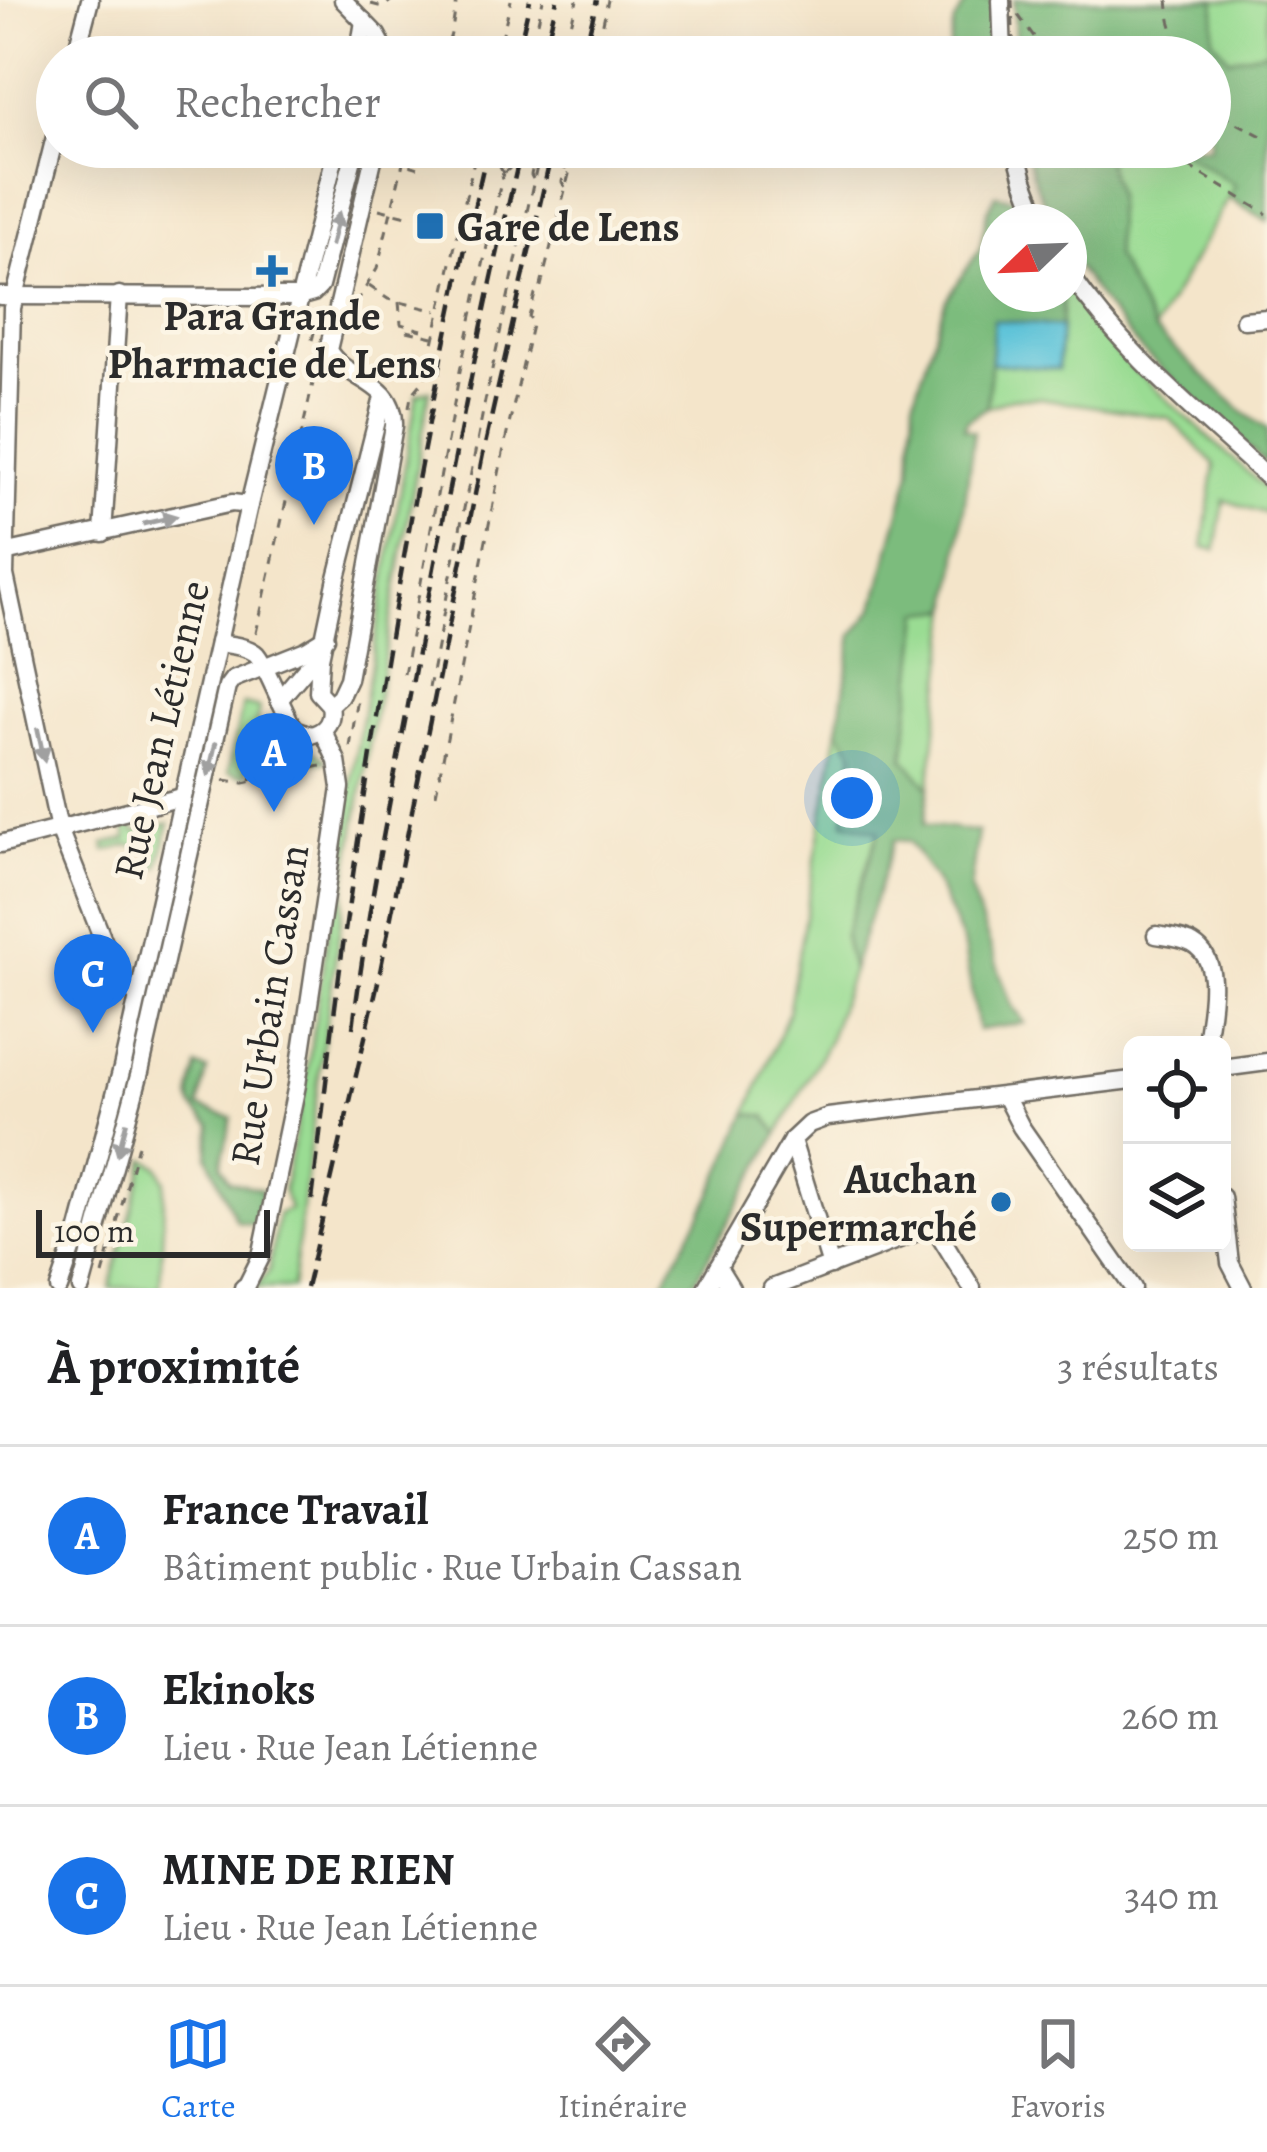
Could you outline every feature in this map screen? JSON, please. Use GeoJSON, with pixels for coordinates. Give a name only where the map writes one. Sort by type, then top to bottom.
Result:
{"type":"FeatureCollection","features":[{"type":"Feature","properties":{"kind":"street"},"geometry":{"type":"LineString","coordinates":[[81,36],[90,0]]}},
{"type":"Feature","properties":{"kind":"street"},"geometry":{"type":"LineString","coordinates":[[343,0],[378,36]]}},
{"type":"Feature","properties":{"kind":"street"},"geometry":{"type":"LineString","coordinates":[[1004,36],[1007,0]]}},
{"type":"Feature","properties":{"kind":"street"},"geometry":{"type":"LineString","coordinates":[[361,36],[364,20]]}},
{"type":"Feature","properties":{"kind":"street"},"geometry":{"type":"LineString","coordinates":[[45,168],[7,296],[5,575],[59,829],[111,960],[138,997]]}},
{"type":"Feature","properties":{"kind":"street","name":"Rue Jean Létienne"},"geometry":{"type":"LineString","coordinates":[[59,1288],[78,1233],[138,997],[249,505],[332,168]]}},
{"type":"Feature","properties":{"kind":"street"},"geometry":{"type":"LineString","coordinates":[[7,296],[299,297],[313,293],[320,286],[351,168]]}},
{"type":"Feature","properties":{"kind":"street"},"geometry":{"type":"LineString","coordinates":[[278,707],[298,694],[340,696],[348,679],[394,426],[392,406],[374,385],[328,350],[371,168]]}},
{"type":"Feature","properties":{"kind":"street"},"geometry":{"type":"LineString","coordinates":[[1021,168],[1033,204]]}},
{"type":"Feature","properties":{"kind":"street"},"geometry":{"type":"LineString","coordinates":[[103,533],[119,296]]}},
{"type":"Feature","properties":{"kind":"street"},"geometry":{"type":"LineString","coordinates":[[1087,298],[1141,363],[1267,477]]}},
{"type":"Feature","properties":{"kind":"street"},"geometry":{"type":"LineString","coordinates":[[1244,320],[1267,318]]}},
{"type":"Feature","properties":{"kind":"street"},"geometry":{"type":"LineString","coordinates":[[218,643],[252,651],[261,659],[278,707],[299,733],[323,730],[331,719],[320,658],[383,397]]}},
{"type":"Feature","properties":{"kind":"street"},"geometry":{"type":"LineString","coordinates":[[4,553],[232,503],[249,505]]}},
{"type":"Feature","properties":{"kind":"street"},"geometry":{"type":"LineString","coordinates":[[81,1288],[145,1049],[227,687],[233,679],[326,638]]}},
{"type":"Feature","properties":{"kind":"street"},"geometry":{"type":"LineString","coordinates":[[278,707],[307,667],[320,658]]}},
{"type":"Feature","properties":{"kind":"street","name":"Rue Urbain Cassan"},"geometry":{"type":"LineString","coordinates":[[243,1288],[261,1257],[294,1100],[341,788],[337,761],[323,730]]}},
{"type":"Feature","properties":{"kind":"street"},"geometry":{"type":"LineString","coordinates":[[0,844],[182,797]]}},
{"type":"Feature","properties":{"kind":"street"},"geometry":{"type":"LineString","coordinates":[[1156,935],[1191,943],[1209,963],[1206,1036]]}},
{"type":"Feature","properties":{"kind":"street"},"geometry":{"type":"LineString","coordinates":[[1231,1067],[1267,1062]]}},
{"type":"Feature","properties":{"kind":"street"},"geometry":{"type":"LineString","coordinates":[[706,1288],[792,1140],[809,1124],[827,1117],[1123,1081]]}},
{"type":"Feature","properties":{"kind":"street"},"geometry":{"type":"LineString","coordinates":[[1005,1096],[1133,1288]]}},
{"type":"Feature","properties":{"kind":"street"},"geometry":{"type":"LineString","coordinates":[[792,1140],[831,1266]]}},
{"type":"Feature","properties":{"kind":"street"},"geometry":{"type":"LineString","coordinates":[[772,1288],[928,1228],[937,1231],[972,1288]]}},
{"type":"Feature","properties":{"kind":"street"},"geometry":{"type":"LineString","coordinates":[[1230,1252],[1243,1288]]}},
{"type":"Feature","properties":{"kind":"street"},"geometry":{"type":"LineString","coordinates":[[718,1267],[731,1288]]}},
{"type":"Feature","properties":{"kind":"path"},"geometry":{"type":"LineString","coordinates":[[364,0],[382,7],[392,0]]}},
{"type":"Feature","properties":{"kind":"path"},"geometry":{"type":"LineString","coordinates":[[450,36],[457,0]]}},
{"type":"Feature","properties":{"kind":"path"},"geometry":{"type":"LineString","coordinates":[[501,0],[509,8]]}},
{"type":"Feature","properties":{"kind":"path"},"geometry":{"type":"LineString","coordinates":[[502,36],[511,0]]}},
{"type":"Feature","properties":{"kind":"path"},"geometry":{"type":"LineString","coordinates":[[535,36],[543,0]]}},
{"type":"Feature","properties":{"kind":"path"},"geometry":{"type":"LineString","coordinates":[[568,36],[577,0]]}},
{"type":"Feature","properties":{"kind":"path"},"geometry":{"type":"LineString","coordinates":[[600,36],[608,0]]}},
{"type":"Feature","properties":{"kind":"path"},"geometry":{"type":"LineString","coordinates":[[1007,0],[1011,36]]}},
{"type":"Feature","properties":{"kind":"path"},"geometry":{"type":"LineString","coordinates":[[1007,0],[1034,36]]}},
{"type":"Feature","properties":{"kind":"path"},"geometry":{"type":"LineString","coordinates":[[1168,0],[1176,36]]}},
{"type":"Feature","properties":{"kind":"path"},"geometry":{"type":"LineString","coordinates":[[1231,119],[1267,139]]}},
{"type":"Feature","properties":{"kind":"path"},"geometry":{"type":"LineString","coordinates":[[357,302],[377,269],[402,168]]}},
{"type":"Feature","properties":{"kind":"path"},"geometry":{"type":"LineString","coordinates":[[416,390],[425,379],[471,168]]}},
{"type":"Feature","properties":{"kind":"path"},"geometry":{"type":"LineString","coordinates":[[500,168],[503,173]]}},
{"type":"Feature","properties":{"kind":"path"},"geometry":{"type":"LineString","coordinates":[[404,674],[460,371],[504,168]]}},
{"type":"Feature","properties":{"kind":"path"},"geometry":{"type":"LineString","coordinates":[[533,168],[534,180]]}},
{"type":"Feature","properties":{"kind":"path"},"geometry":{"type":"LineString","coordinates":[[429,688],[537,168]]}},
{"type":"Feature","properties":{"kind":"path"},"geometry":{"type":"LineString","coordinates":[[534,180],[540,168]]}},
{"type":"Feature","properties":{"kind":"path"},"geometry":{"type":"LineString","coordinates":[[566,188],[562,182],[567,168]]}},
{"type":"Feature","properties":{"kind":"path"},"geometry":{"type":"LineString","coordinates":[[436,794],[533,321],[529,317],[571,168]]}},
{"type":"Feature","properties":{"kind":"path"},"geometry":{"type":"LineString","coordinates":[[1191,168],[1267,214]]}},
{"type":"Feature","properties":{"kind":"path"},"geometry":{"type":"LineString","coordinates":[[369,286],[388,299],[439,311]]}},
{"type":"Feature","properties":{"kind":"path"},"geometry":{"type":"LineString","coordinates":[[399,302],[401,324],[422,329]]}},
{"type":"Feature","properties":{"kind":"path"},"geometry":{"type":"LineString","coordinates":[[252,651],[313,383],[316,320]]}},
{"type":"Feature","properties":{"kind":"path"},"geometry":{"type":"LineString","coordinates":[[407,331],[434,337]]}},
{"type":"Feature","properties":{"kind":"path"},"geometry":{"type":"LineString","coordinates":[[223,779],[247,782],[278,707]]}},
{"type":"Feature","properties":{"kind":"green space"},"geometry":{"type":"Polygon","coordinates":[[[968,0],[993,0],[994,36],[952,36],[954,22],[968,0]]]}},
{"type":"Feature","properties":{"kind":"green space"},"geometry":{"type":"Polygon","coordinates":[[[1014,0],[1267,0],[1267,221],[1228,198],[1142,351],[1087,281],[1087,204],[1045,204],[1031,168],[1231,168],[1231,36],[1015,36],[1014,0]]]}},
{"type":"Feature","properties":{"kind":"green space"},"geometry":{"type":"Polygon","coordinates":[[[1014,0],[1216,0],[1213,36],[1015,36],[1014,0]]]}},
{"type":"Feature","properties":{"kind":"green space"},"geometry":{"type":"Polygon","coordinates":[[[1267,50],[1267,221],[1228,197],[1235,185],[1209,168],[1231,168],[1231,59],[1267,50]]]}},
{"type":"Feature","properties":{"kind":"green space"},"geometry":{"type":"Polygon","coordinates":[[[1031,168],[1109,168],[1116,196],[1115,257],[1154,330],[1267,429],[1267,464],[1142,351],[1087,281],[1087,204],[1045,204],[1031,168]]]}},
{"type":"Feature","properties":{"kind":"green space"},"geometry":{"type":"Polygon","coordinates":[[[996,195],[1018,204],[992,204],[996,195]]]}},
{"type":"Feature","properties":{"kind":"green space"},"geometry":{"type":"Polygon","coordinates":[[[979,251],[979,312],[1062,312],[1061,327],[994,320],[987,407],[967,420],[964,428],[974,431],[951,609],[921,612],[904,758],[929,788],[924,825],[978,832],[970,889],[1011,1004],[1025,1023],[978,1030],[963,942],[935,881],[909,841],[894,840],[852,970],[844,936],[879,831],[844,822],[854,753],[838,729],[853,635],[874,608],[911,471],[914,400],[945,302],[979,251]]]}},
{"type":"Feature","properties":{"kind":"green space"},"geometry":{"type":"Polygon","coordinates":[[[1062,312],[1086,312],[1118,355],[1267,490],[1267,514],[1224,500],[1216,550],[1203,547],[1215,465],[1169,418],[1040,398],[1012,398],[987,407],[991,363],[1058,369],[1062,312]]]}},
{"type":"Feature","properties":{"kind":"green space"},"geometry":{"type":"Polygon","coordinates":[[[430,390],[350,858],[292,1288],[255,1288],[269,1271],[278,1214],[290,1209],[283,1191],[305,1085],[417,394],[430,390]]]}},
{"type":"Feature","properties":{"kind":"green space"},"geometry":{"type":"Polygon","coordinates":[[[951,609],[929,788],[904,759],[921,611],[951,609]]]}},
{"type":"Feature","properties":{"kind":"green space"},"geometry":{"type":"Polygon","coordinates":[[[243,704],[260,708],[246,776],[228,772],[243,704]]]}},
{"type":"Feature","properties":{"kind":"green space"},"geometry":{"type":"Polygon","coordinates":[[[838,729],[854,753],[844,821],[879,830],[844,936],[852,970],[828,1042],[778,1134],[766,1116],[747,1114],[788,1013],[838,729]]]}},
{"type":"Feature","properties":{"kind":"green space"},"geometry":{"type":"Polygon","coordinates":[[[279,731],[326,761],[266,767],[272,736],[279,731]]]}},
{"type":"Feature","properties":{"kind":"green space"},"geometry":{"type":"Polygon","coordinates":[[[169,823],[159,867],[151,865],[153,850],[129,845],[106,851],[104,844],[127,839],[125,826],[132,824],[135,832],[169,823]]]}},
{"type":"Feature","properties":{"kind":"green space"},"geometry":{"type":"Polygon","coordinates":[[[197,1067],[207,1070],[199,1107],[232,1118],[221,1165],[229,1181],[262,1190],[255,1225],[236,1221],[208,1156],[211,1125],[191,1100],[197,1067]]]}},
{"type":"Feature","properties":{"kind":"green space"},"geometry":{"type":"Polygon","coordinates":[[[747,1114],[766,1116],[778,1134],[691,1288],[660,1288],[708,1202],[747,1114]]]}},
{"type":"Feature","properties":{"kind":"green space"},"geometry":{"type":"Polygon","coordinates":[[[146,1159],[159,1167],[165,1181],[160,1288],[110,1288],[146,1159]]]}},
{"type":"Feature","properties":{"kind":"water"},"geometry":{"type":"Polygon","coordinates":[[[994,320],[1061,327],[1058,369],[991,363],[994,320]]]}},
{"type":"Feature","properties":{"kind":"railway"},"geometry":{"type":"LineString","coordinates":[[522,36],[530,0]]}},
{"type":"Feature","properties":{"kind":"railway"},"geometry":{"type":"LineString","coordinates":[[548,36],[557,0]]}},
{"type":"Feature","properties":{"kind":"railway"},"geometry":{"type":"LineString","coordinates":[[588,36],[597,0]]}},
{"type":"Feature","properties":{"kind":"railway"},"geometry":{"type":"LineString","coordinates":[[312,1200],[343,946],[393,623],[427,432],[483,168]]}},
{"type":"Feature","properties":{"kind":"railway"},"geometry":{"type":"LineString","coordinates":[[353,1028],[441,530],[517,168]]}},
{"type":"Feature","properties":{"kind":"railway"},"geometry":{"type":"LineString","coordinates":[[306,1288],[378,982],[484,449],[548,168]]}},
{"type":"Feature","properties":{"kind":"place","name":"Gare de Lens"},"geometry":{"type":"Point","coordinates":[430,226]}},
{"type":"Feature","properties":{"kind":"place","name":"Para Grande Pharmacie de Lens"},"geometry":{"type":"Point","coordinates":[272,271]}},
{"type":"Feature","properties":{"kind":"place","name":"Ekinoks"},"geometry":{"type":"Point","coordinates":[314,525]}},
{"type":"Feature","properties":{"kind":"place","name":"France Travail"},"geometry":{"type":"Point","coordinates":[274,812]}},
{"type":"Feature","properties":{"kind":"place","name":"MINE DE RIEN"},"geometry":{"type":"Point","coordinates":[93,1033]}},
{"type":"Feature","properties":{"kind":"place","name":"Auchan Supermarché"},"geometry":{"type":"Point","coordinates":[1001,1202]}}]}
